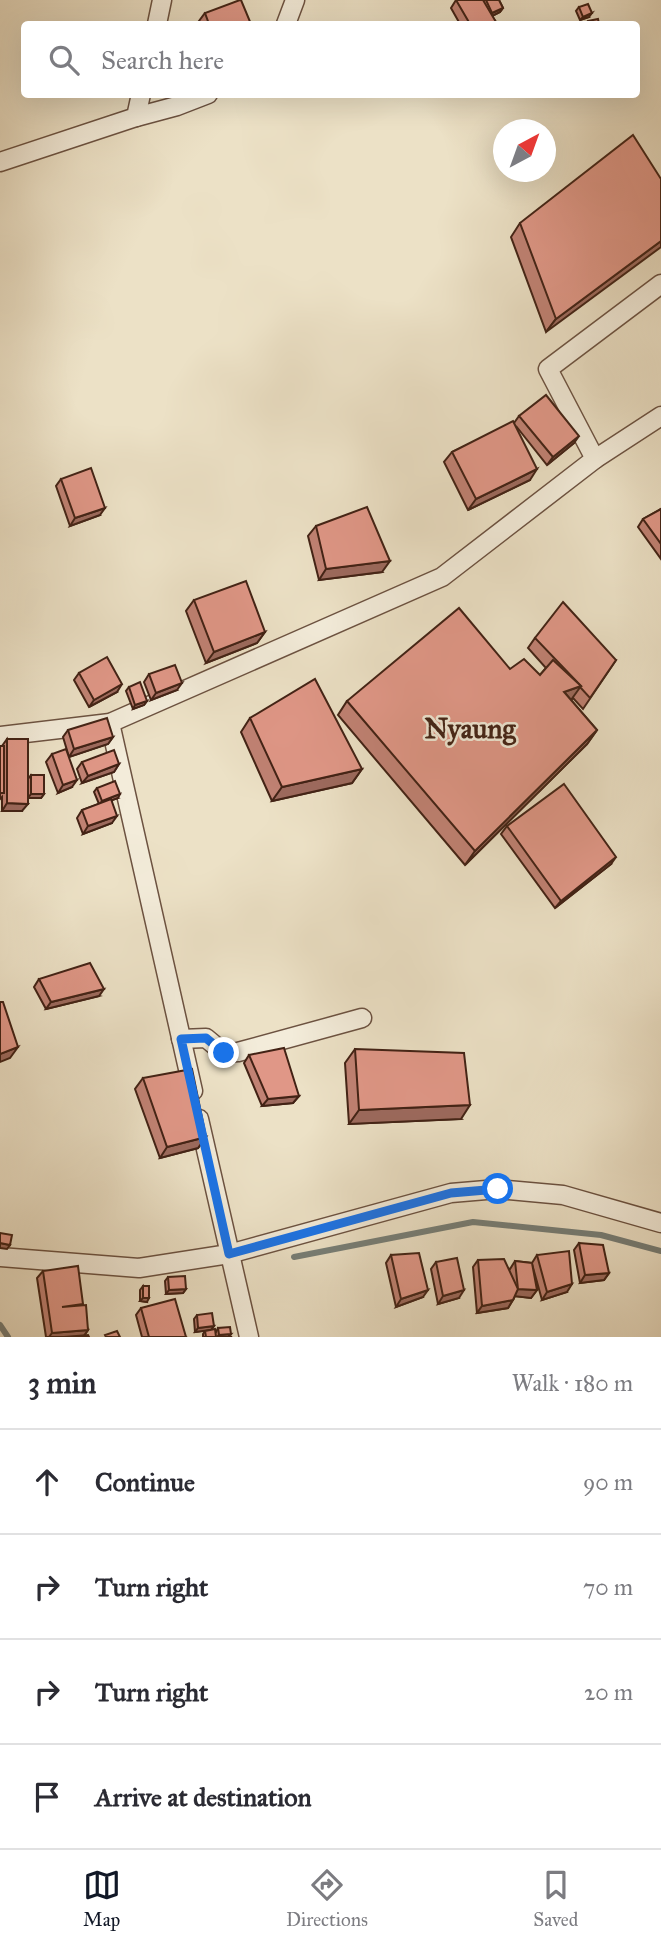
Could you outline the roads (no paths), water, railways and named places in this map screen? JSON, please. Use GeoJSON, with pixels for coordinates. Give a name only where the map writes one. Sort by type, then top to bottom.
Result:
{"type":"FeatureCollection","features":[{"type":"Feature","properties":{"kind":"street"},"geometry":{"type":"LineString","coordinates":[[158,21],[162,0]]}},
{"type":"Feature","properties":{"kind":"street"},"geometry":{"type":"LineString","coordinates":[[287,21],[295,0]]}},
{"type":"Feature","properties":{"kind":"street"},"geometry":{"type":"LineString","coordinates":[[136,117],[140,98]]}},
{"type":"Feature","properties":{"kind":"street"},"geometry":{"type":"LineString","coordinates":[[0,162],[198,98]]}},
{"type":"Feature","properties":{"kind":"street"},"geometry":{"type":"LineString","coordinates":[[595,459],[548,369],[661,284]]}},
{"type":"Feature","properties":{"kind":"street"},"geometry":{"type":"LineString","coordinates":[[0,736],[110,723],[442,577],[595,459],[661,416]]}},
{"type":"Feature","properties":{"kind":"street"},"geometry":{"type":"LineString","coordinates":[[110,723],[249,1337]]}},
{"type":"Feature","properties":{"kind":"street"},"geometry":{"type":"LineString","coordinates":[[181,1039],[206,1038],[224,1053],[238,1052],[362,1018]]}},
{"type":"Feature","properties":{"kind":"street"},"geometry":{"type":"LineString","coordinates":[[0,1257],[139,1268],[229,1254],[451,1193],[498,1189],[563,1195],[661,1223]]}},
{"type":"Feature","properties":{"kind":"waterway"},"geometry":{"type":"LineString","coordinates":[[294,1257],[473,1222],[601,1235],[661,1251]]}},
{"type":"Feature","properties":{"kind":"waterway"},"geometry":{"type":"LineString","coordinates":[[0,1325],[8,1337]]}},
{"type":"Feature","properties":{"kind":"district","name":"Nyaung"},"geometry":{"type":"Point","coordinates":[470,728]}}]}
